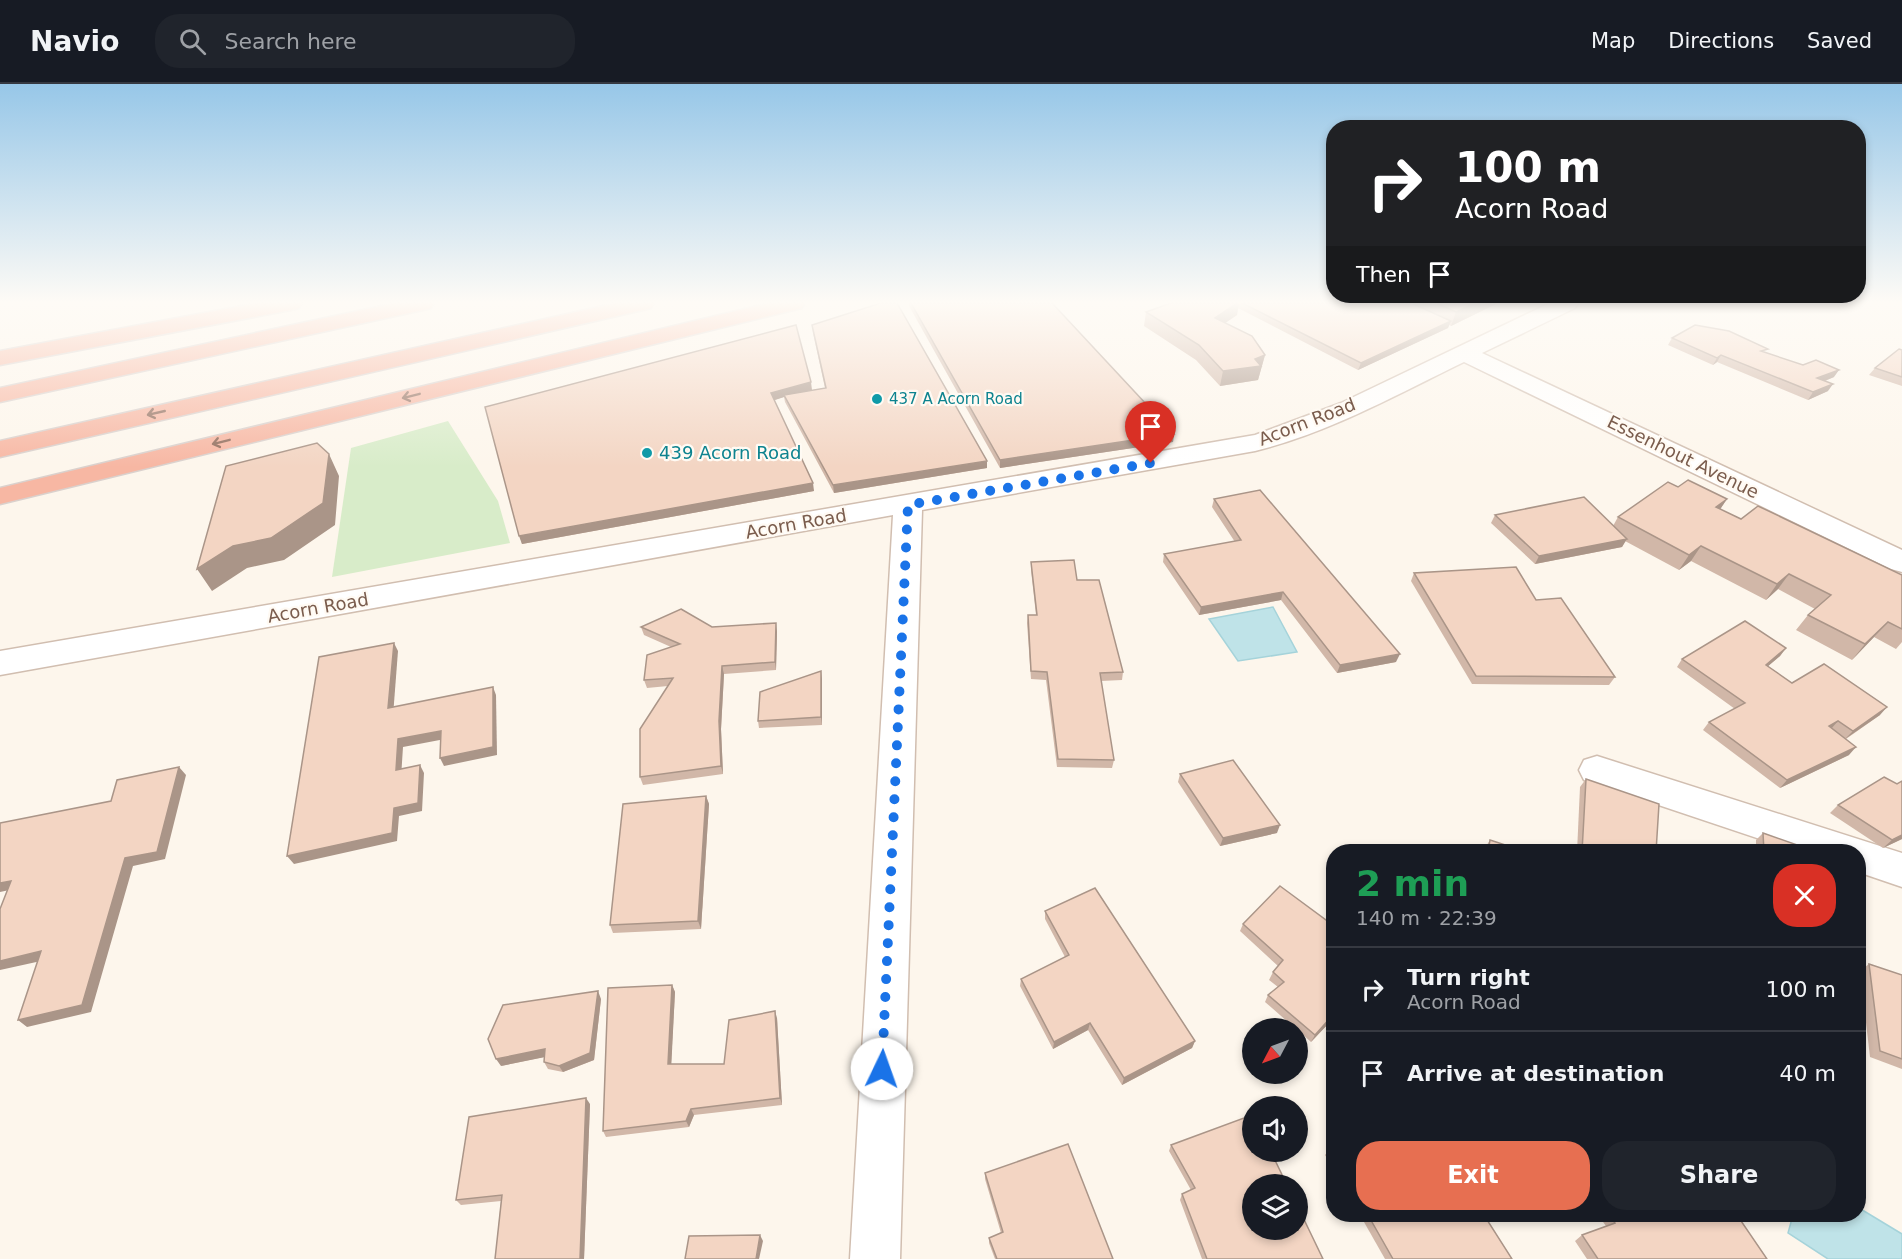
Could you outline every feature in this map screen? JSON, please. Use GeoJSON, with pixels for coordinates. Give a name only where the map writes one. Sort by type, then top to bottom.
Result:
{"type":"FeatureCollection","features":[{"type":"Feature","properties":{"kind":"highway"},"geometry":{"type":"LineString","coordinates":[[0,372],[63,358]]}},
{"type":"Feature","properties":{"kind":"highway"},"geometry":{"type":"LineString","coordinates":[[0,395],[171,358]]}},
{"type":"Feature","properties":{"kind":"highway"},"geometry":{"type":"LineString","coordinates":[[0,449],[402,358]]}},
{"type":"Feature","properties":{"kind":"highway"},"geometry":{"type":"LineString","coordinates":[[0,495],[569,358]]}},
{"type":"Feature","properties":{"kind":"street","name":"Acorn Road"},"geometry":{"type":"LineString","coordinates":[[0,663],[1109,471],[1275,438],[1350,408],[1454,358]]}},
{"type":"Feature","properties":{"kind":"street","name":"Essenhout Avenue"},"geometry":{"type":"LineString","coordinates":[[1474,358],[1902,562]]}},
{"type":"Feature","properties":{"kind":"street"},"geometry":{"type":"LineString","coordinates":[[874,1259],[908,505]]}},
{"type":"Feature","properties":{"kind":"street"},"geometry":{"type":"LineString","coordinates":[[1597,770],[1823,844]]}},
{"type":"Feature","properties":{"kind":"street"},"geometry":{"type":"LineString","coordinates":[[1866,859],[1902,870]]}},
{"type":"Feature","properties":{"kind":"green space"},"geometry":{"type":"Polygon","coordinates":[[[448,421],[498,501],[510,543],[332,577],[351,448],[448,421]]]}},
{"type":"Feature","properties":{"kind":"water"},"geometry":{"type":"Polygon","coordinates":[[[1273,607],[1297,652],[1238,661],[1209,619],[1273,607]]]}},
{"type":"Feature","properties":{"kind":"water"},"geometry":{"type":"Polygon","coordinates":[[[1866,1212],[1902,1234],[1902,1259],[1828,1259],[1788,1233],[1791,1222],[1866,1222],[1866,1212]]]}},
{"type":"Feature","properties":{"kind":"building","name":"439 Acorn Road"},"geometry":{"type":"Polygon","coordinates":[[[671,358],[805,358],[811,382],[771,393],[813,483],[519,536],[485,407],[671,358]]]}},
{"type":"Feature","properties":{"kind":"building","name":"437 A Acorn Road"},"geometry":{"type":"Polygon","coordinates":[[[819,358],[928,358],[987,461],[833,485],[784,395],[826,388],[819,358]]]}},
{"type":"Feature","properties":{"kind":"building"},"geometry":{"type":"Polygon","coordinates":[[[942,358],[1103,358],[1174,434],[1000,460],[942,358]]]}},
{"type":"Feature","properties":{"kind":"building"},"geometry":{"type":"Polygon","coordinates":[[[1211,358],[1258,358],[1255,359],[1261,366],[1223,371],[1211,358]]]}},
{"type":"Feature","properties":{"kind":"building"},"geometry":{"type":"Polygon","coordinates":[[[1351,358],[1372,358],[1361,363],[1351,358]]]}},
{"type":"Feature","properties":{"kind":"building"},"geometry":{"type":"Polygon","coordinates":[[[1728,358],[1782,358],[1803,365],[1816,360],[1839,370],[1817,378],[1833,384],[1813,392],[1728,358]]]}},
{"type":"Feature","properties":{"kind":"building"},"geometry":{"type":"Polygon","coordinates":[[[1888,358],[1902,358],[1902,377],[1875,368],[1888,358]]]}},
{"type":"Feature","properties":{"kind":"building"},"geometry":{"type":"Polygon","coordinates":[[[317,443],[329,454],[323,503],[271,538],[233,546],[197,569],[226,466],[317,443]]]}},
{"type":"Feature","properties":{"kind":"building"},"geometry":{"type":"Polygon","coordinates":[[[1688,480],[1727,499],[1716,507],[1741,519],[1758,506],[1902,575],[1902,629],[1888,622],[1865,644],[1808,615],[1831,595],[1789,574],[1777,584],[1701,546],[1689,555],[1618,517],[1668,482],[1678,487],[1688,480]]]}},
{"type":"Feature","properties":{"kind":"building"},"geometry":{"type":"Polygon","coordinates":[[[1260,490],[1400,654],[1340,665],[1283,592],[1201,607],[1164,554],[1241,540],[1214,499],[1260,490]]]}},
{"type":"Feature","properties":{"kind":"building"},"geometry":{"type":"Polygon","coordinates":[[[1584,497],[1627,539],[1539,556],[1495,515],[1584,497]]]}},
{"type":"Feature","properties":{"kind":"building"},"geometry":{"type":"Polygon","coordinates":[[[1074,560],[1077,580],[1099,580],[1123,672],[1100,673],[1114,760],[1058,759],[1047,672],[1031,671],[1028,615],[1037,615],[1031,562],[1074,560]]]}},
{"type":"Feature","properties":{"kind":"building"},"geometry":{"type":"Polygon","coordinates":[[[1516,567],[1536,600],[1561,598],[1615,677],[1476,676],[1414,573],[1516,567]]]}},
{"type":"Feature","properties":{"kind":"building"},"geometry":{"type":"Polygon","coordinates":[[[681,609],[712,627],[776,623],[775,662],[722,666],[719,721],[721,766],[640,777],[640,729],[673,678],[644,680],[647,655],[680,644],[641,627],[681,609]]]}},
{"type":"Feature","properties":{"kind":"building"},"geometry":{"type":"Polygon","coordinates":[[[1745,621],[1786,648],[1766,665],[1792,683],[1824,664],[1887,707],[1853,731],[1838,721],[1829,726],[1856,747],[1787,780],[1709,722],[1745,703],[1682,659],[1745,621]]]}},
{"type":"Feature","properties":{"kind":"building"},"geometry":{"type":"Polygon","coordinates":[[[394,643],[388,708],[493,687],[493,747],[440,758],[441,731],[398,739],[396,770],[420,765],[418,803],[394,808],[392,833],[287,856],[319,657],[394,643]]]}},
{"type":"Feature","properties":{"kind":"building"},"geometry":{"type":"Polygon","coordinates":[[[821,671],[821,717],[758,721],[760,692],[821,671]]]}},
{"type":"Feature","properties":{"kind":"building"},"geometry":{"type":"Polygon","coordinates":[[[1233,760],[1280,825],[1223,838],[1180,774],[1233,760]]]}},
{"type":"Feature","properties":{"kind":"building"},"geometry":{"type":"Polygon","coordinates":[[[179,767],[157,852],[125,858],[82,1005],[18,1020],[41,951],[0,961],[0,909],[11,881],[0,883],[0,823],[111,801],[117,780],[179,767]]]}},
{"type":"Feature","properties":{"kind":"building"},"geometry":{"type":"Polygon","coordinates":[[[1884,777],[1897,784],[1902,781],[1902,835],[1892,840],[1838,805],[1884,777]]]}},
{"type":"Feature","properties":{"kind":"building"},"geometry":{"type":"Polygon","coordinates":[[[1586,779],[1659,804],[1656,844],[1582,844],[1586,779]]]}},
{"type":"Feature","properties":{"kind":"building"},"geometry":{"type":"Polygon","coordinates":[[[706,796],[698,921],[610,925],[623,804],[706,796]]]}},
{"type":"Feature","properties":{"kind":"building"},"geometry":{"type":"Polygon","coordinates":[[[1763,833],[1794,844],[1764,844],[1763,833]]]}},
{"type":"Feature","properties":{"kind":"building"},"geometry":{"type":"Polygon","coordinates":[[[1490,840],[1502,844],[1489,844],[1490,840]]]}},
{"type":"Feature","properties":{"kind":"building"},"geometry":{"type":"Polygon","coordinates":[[[1280,886],[1326,920],[1326,1023],[1315,1035],[1308,1029],[1308,1018],[1295,1018],[1268,995],[1284,982],[1273,972],[1283,960],[1243,924],[1280,886]]]}},
{"type":"Feature","properties":{"kind":"building"},"geometry":{"type":"Polygon","coordinates":[[[1095,888],[1195,1041],[1124,1078],[1090,1023],[1054,1042],[1021,979],[1069,955],[1045,911],[1095,888]]]}},
{"type":"Feature","properties":{"kind":"building"},"geometry":{"type":"Polygon","coordinates":[[[1869,964],[1902,975],[1902,1059],[1880,1051],[1869,964]]]}},
{"type":"Feature","properties":{"kind":"building"},"geometry":{"type":"Polygon","coordinates":[[[672,985],[668,1064],[724,1064],[729,1020],[775,1011],[780,1098],[691,1109],[686,1121],[603,1131],[608,988],[672,985]]]}},
{"type":"Feature","properties":{"kind":"building"},"geometry":{"type":"Polygon","coordinates":[[[598,991],[590,1053],[559,1066],[544,1062],[545,1049],[496,1059],[488,1039],[503,1005],[598,991]]]}},
{"type":"Feature","properties":{"kind":"building"},"geometry":{"type":"Polygon","coordinates":[[[586,1098],[580,1259],[495,1259],[502,1195],[456,1200],[469,1117],[586,1098]]]}},
{"type":"Feature","properties":{"kind":"building"},"geometry":{"type":"Polygon","coordinates":[[[1242,1119],[1242,1162],[1276,1162],[1282,1174],[1242,1174],[1242,1240],[1308,1240],[1308,1228],[1323,1259],[1207,1259],[1182,1194],[1195,1188],[1171,1145],[1242,1119]]]}},
{"type":"Feature","properties":{"kind":"building"},"geometry":{"type":"Polygon","coordinates":[[[1068,1144],[1113,1259],[997,1259],[989,1238],[1003,1232],[985,1173],[1068,1144]]]}},
{"type":"Feature","properties":{"kind":"building"},"geometry":{"type":"Polygon","coordinates":[[[1372,1222],[1488,1222],[1512,1259],[1393,1259],[1372,1222]]]}},
{"type":"Feature","properties":{"kind":"building"},"geometry":{"type":"Polygon","coordinates":[[[1742,1222],[1767,1259],[1598,1259],[1582,1235],[1615,1223],[1742,1222]]]}},
{"type":"Feature","properties":{"kind":"building"},"geometry":{"type":"Polygon","coordinates":[[[760,1235],[756,1259],[685,1259],[689,1236],[760,1235]]]}},
{"type":"Feature","properties":{"kind":"place","name":"437 A Acorn Road"},"geometry":{"type":"Point","coordinates":[877,399]}},
{"type":"Feature","properties":{"kind":"place","name":"439 Acorn Road"},"geometry":{"type":"Point","coordinates":[647,453]}},
{"type":"Feature","properties":{"kind":"route"},"geometry":{"type":"LineString","coordinates":[[882,1069],[908,505],[1151,463]]}}]}
